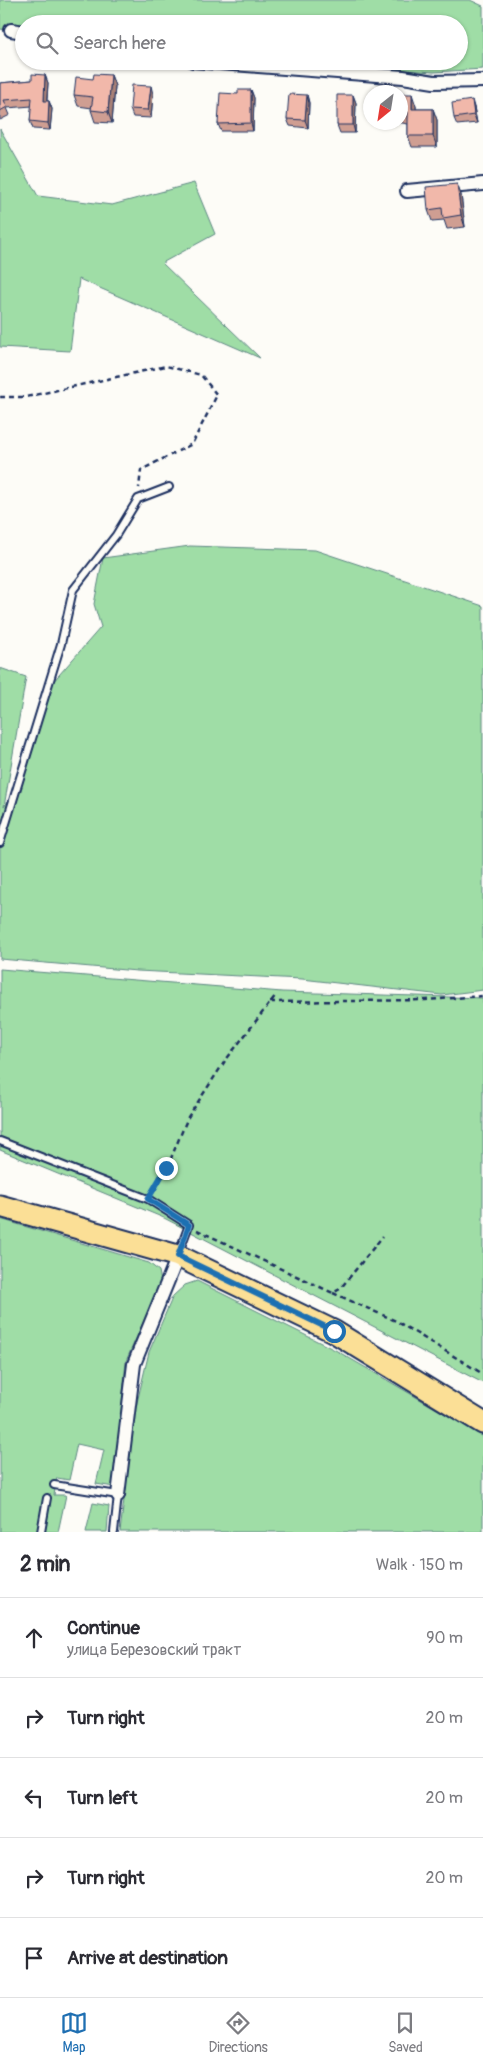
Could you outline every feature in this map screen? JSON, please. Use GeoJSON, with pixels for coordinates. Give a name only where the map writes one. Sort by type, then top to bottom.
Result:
{"type":"FeatureCollection","features":[{"type":"Feature","properties":{"kind":"main road"},"geometry":{"type":"LineString","coordinates":[[0,1206],[178,1256],[334,1331],[483,1424]]}},
{"type":"Feature","properties":{"kind":"street"},"geometry":{"type":"LineString","coordinates":[[311,70],[403,77],[434,82],[483,81]]}},
{"type":"Feature","properties":{"kind":"street"},"geometry":{"type":"LineString","coordinates":[[407,191],[483,184]]}},
{"type":"Feature","properties":{"kind":"street"},"geometry":{"type":"LineString","coordinates":[[118,1495],[134,1364],[178,1256]]}},
{"type":"Feature","properties":{"kind":"lane"},"geometry":{"type":"LineString","coordinates":[[0,843],[61,644],[73,590],[116,535],[138,499],[169,487]]}},
{"type":"Feature","properties":{"kind":"lane"},"geometry":{"type":"LineString","coordinates":[[0,1141],[148,1199],[189,1225],[178,1256]]}},
{"type":"Feature","properties":{"kind":"lane"},"geometry":{"type":"LineString","coordinates":[[54,1485],[118,1495],[114,1532]]}},
{"type":"Feature","properties":{"kind":"lane"},"geometry":{"type":"LineString","coordinates":[[41,1532],[46,1498]]}},
{"type":"Feature","properties":{"kind":"path"},"geometry":{"type":"LineString","coordinates":[[0,397],[26,397],[166,366],[201,375],[216,395],[192,444],[141,470],[138,499]]}},
{"type":"Feature","properties":{"kind":"path"},"geometry":{"type":"LineString","coordinates":[[148,1199],[166,1168],[188,1117],[268,1002],[276,995]]}},
{"type":"Feature","properties":{"kind":"path"},"geometry":{"type":"LineString","coordinates":[[268,1002],[425,1000],[483,996]]}},
{"type":"Feature","properties":{"kind":"path"},"geometry":{"type":"LineString","coordinates":[[189,1225],[204,1235],[396,1321],[483,1374]]}},
{"type":"Feature","properties":{"kind":"path"},"geometry":{"type":"LineString","coordinates":[[333,1293],[340,1289],[383,1236]]}},
{"type":"Feature","properties":{"kind":"green space"},"geometry":{"type":"Polygon","coordinates":[[[0,0],[470,0],[483,6],[483,69],[468,70],[468,15],[15,15],[15,31],[0,29],[0,0]]]}},
{"type":"Feature","properties":{"kind":"green space"},"geometry":{"type":"Polygon","coordinates":[[[404,70],[467,70],[434,72],[404,70]]]}},
{"type":"Feature","properties":{"kind":"green space"},"geometry":{"type":"Polygon","coordinates":[[[0,129],[38,196],[112,205],[194,183],[215,234],[162,263],[260,358],[79,279],[70,351],[0,347],[0,129]]]}},
{"type":"Feature","properties":{"kind":"green space"},"geometry":{"type":"Polygon","coordinates":[[[190,546],[315,550],[483,606],[483,990],[442,995],[302,979],[137,971],[0,959],[0,668],[26,677],[4,807],[19,784],[52,683],[101,627],[94,604],[103,558],[190,546]]]}},
{"type":"Feature","properties":{"kind":"green space"},"geometry":{"type":"Polygon","coordinates":[[[0,969],[282,992],[483,998],[483,1383],[164,1218],[0,1150],[0,969]]]}},
{"type":"Feature","properties":{"kind":"green space"},"geometry":{"type":"Polygon","coordinates":[[[0,1219],[149,1263],[159,1271],[161,1282],[126,1361],[114,1487],[96,1484],[104,1450],[77,1444],[69,1480],[57,1478],[54,1495],[66,1495],[58,1532],[0,1532],[0,1219]]]}},
{"type":"Feature","properties":{"kind":"green space"},"geometry":{"type":"Polygon","coordinates":[[[197,1281],[337,1351],[483,1436],[483,1532],[120,1532],[135,1411],[149,1352],[173,1296],[185,1285],[197,1281]]]}},
{"type":"Feature","properties":{"kind":"green space"},"geometry":{"type":"Polygon","coordinates":[[[93,1503],[109,1506],[107,1532],[86,1532],[93,1503]]]}},
{"type":"Feature","properties":{"kind":"building"},"geometry":{"type":"Polygon","coordinates":[[[32,74],[45,75],[44,101],[49,101],[48,123],[30,121],[32,98],[4,100],[7,107],[0,111],[0,83],[32,80],[32,74]]]}},
{"type":"Feature","properties":{"kind":"building"},"geometry":{"type":"Polygon","coordinates":[[[94,74],[111,75],[108,112],[91,110],[93,97],[74,95],[76,77],[93,79],[94,74]]]}},
{"type":"Feature","properties":{"kind":"building"},"geometry":{"type":"Polygon","coordinates":[[[132,85],[151,86],[148,110],[130,109],[132,85]]]}},
{"type":"Feature","properties":{"kind":"building"},"geometry":{"type":"Polygon","coordinates":[[[238,90],[251,90],[251,123],[218,124],[220,93],[238,94],[238,90]]]}},
{"type":"Feature","properties":{"kind":"building"},"geometry":{"type":"Polygon","coordinates":[[[289,94],[307,95],[305,120],[287,119],[289,94]]]}},
{"type":"Feature","properties":{"kind":"building"},"geometry":{"type":"Polygon","coordinates":[[[408,94],[412,94],[412,109],[433,109],[433,136],[408,136],[408,94]]]}},
{"type":"Feature","properties":{"kind":"building"},"geometry":{"type":"Polygon","coordinates":[[[337,95],[353,95],[353,125],[337,125],[337,95]]]}},
{"type":"Feature","properties":{"kind":"building"},"geometry":{"type":"Polygon","coordinates":[[[472,100],[474,115],[454,118],[452,103],[472,100]]]}},
{"type":"Feature","properties":{"kind":"building"},"geometry":{"type":"Polygon","coordinates":[[[457,184],[461,215],[443,218],[442,208],[428,210],[426,187],[457,184]]]}},
{"type":"Feature","properties":{"kind":"route"},"geometry":{"type":"LineString","coordinates":[[166,1168],[148,1199],[189,1225],[178,1256],[334,1331]]}}]}
